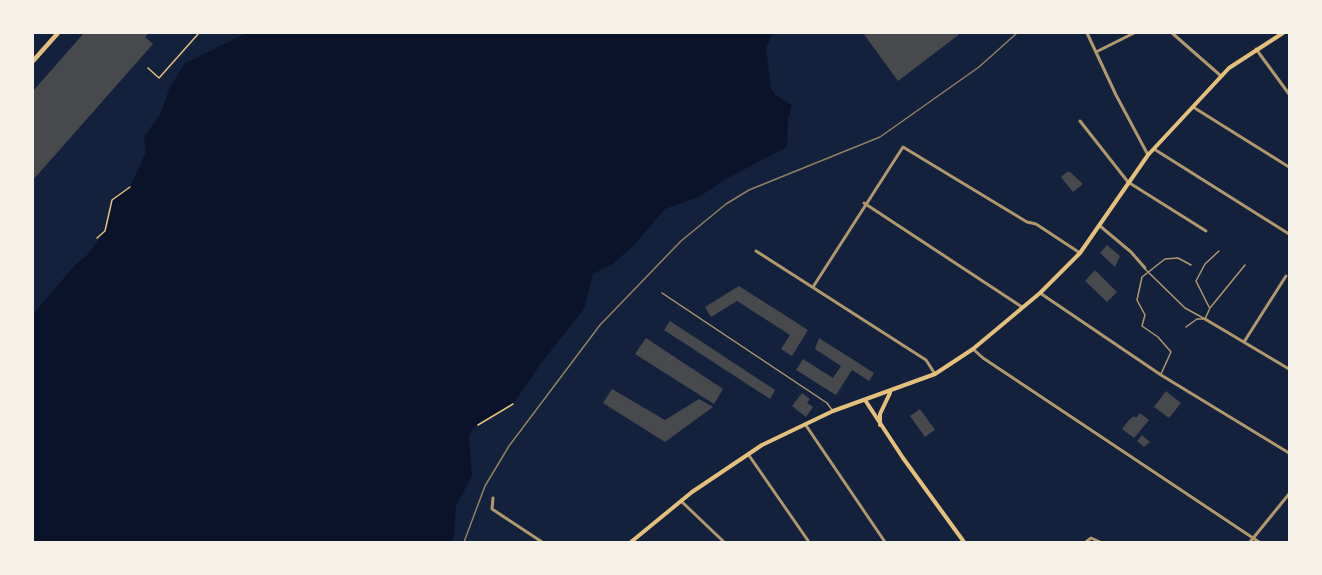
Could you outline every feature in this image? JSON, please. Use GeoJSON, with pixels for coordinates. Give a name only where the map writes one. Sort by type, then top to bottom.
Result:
{"type":"FeatureCollection","features":[{"type":"Feature","properties":{"kind":"main road"},"geometry":{"type":"LineString","coordinates":[[33,61],[57,33]]}},
{"type":"Feature","properties":{"kind":"main road"},"geometry":{"type":"LineString","coordinates":[[632,542],[681,501],[748,454],[833,411],[935,374],[973,349],[1040,293],[1080,253],[1148,155],[1221,76],[1256,49],[1283,33]]}},
{"type":"Feature","properties":{"kind":"main road"},"geometry":{"type":"LineString","coordinates":[[880,425],[882,408],[891,391]]}},
{"type":"Feature","properties":{"kind":"main road"},"geometry":{"type":"LineString","coordinates":[[866,400],[880,425],[964,542]]}},
{"type":"Feature","properties":{"kind":"street"},"geometry":{"type":"LineString","coordinates":[[1087,33],[1148,155]]}},
{"type":"Feature","properties":{"kind":"street"},"geometry":{"type":"LineString","coordinates":[[1096,52],[1134,33]]}},
{"type":"Feature","properties":{"kind":"street"},"geometry":{"type":"LineString","coordinates":[[1172,33],[1221,76]]}},
{"type":"Feature","properties":{"kind":"street"},"geometry":{"type":"LineString","coordinates":[[1256,49],[1289,93]]}},
{"type":"Feature","properties":{"kind":"street"},"geometry":{"type":"LineString","coordinates":[[1193,107],[1289,167]]}},
{"type":"Feature","properties":{"kind":"street"},"geometry":{"type":"LineString","coordinates":[[1080,120],[1128,182],[1206,231]]}},
{"type":"Feature","properties":{"kind":"street"},"geometry":{"type":"LineString","coordinates":[[813,287],[864,203],[903,147],[1027,222],[1036,224],[1080,253]]}},
{"type":"Feature","properties":{"kind":"street"},"geometry":{"type":"LineString","coordinates":[[1154,149],[1289,234]]}},
{"type":"Feature","properties":{"kind":"street"},"geometry":{"type":"LineString","coordinates":[[864,203],[1022,306]]}},
{"type":"Feature","properties":{"kind":"street"},"geometry":{"type":"LineString","coordinates":[[1098,225],[1131,252],[1145,271]]}},
{"type":"Feature","properties":{"kind":"street"},"geometry":{"type":"LineString","coordinates":[[756,252],[926,360],[935,374]]}},
{"type":"Feature","properties":{"kind":"street"},"geometry":{"type":"LineString","coordinates":[[1244,342],[1286,276]]}},
{"type":"Feature","properties":{"kind":"street"},"geometry":{"type":"LineString","coordinates":[[1040,293],[1161,375],[1289,453]]}},
{"type":"Feature","properties":{"kind":"street"},"geometry":{"type":"LineString","coordinates":[[1205,319],[1289,369]]}},
{"type":"Feature","properties":{"kind":"street"},"geometry":{"type":"LineString","coordinates":[[973,349],[983,358],[1259,542]]}},
{"type":"Feature","properties":{"kind":"street"},"geometry":{"type":"LineString","coordinates":[[805,424],[885,542]]}},
{"type":"Feature","properties":{"kind":"street"},"geometry":{"type":"LineString","coordinates":[[748,454],[809,542]]}},
{"type":"Feature","properties":{"kind":"street"},"geometry":{"type":"LineString","coordinates":[[1250,542],[1289,494]]}},
{"type":"Feature","properties":{"kind":"street"},"geometry":{"type":"LineString","coordinates":[[493,498],[492,509],[542,542]]}},
{"type":"Feature","properties":{"kind":"street"},"geometry":{"type":"LineString","coordinates":[[681,501],[724,542]]}},
{"type":"Feature","properties":{"kind":"street"},"geometry":{"type":"LineString","coordinates":[[1086,542],[1091,538],[1100,542]]}},
{"type":"Feature","properties":{"kind":"lane"},"geometry":{"type":"LineString","coordinates":[[1210,308],[1196,281],[1205,264],[1219,250]]}},
{"type":"Feature","properties":{"kind":"lane"},"geometry":{"type":"LineString","coordinates":[[1161,375],[1171,352],[1169,346],[1142,326],[1145,317],[1137,300],[1142,277],[1145,271],[1166,259],[1178,258],[1191,265]]}},
{"type":"Feature","properties":{"kind":"lane"},"geometry":{"type":"LineString","coordinates":[[1205,319],[1210,308],[1245,265]]}},
{"type":"Feature","properties":{"kind":"lane"},"geometry":{"type":"LineString","coordinates":[[1145,271],[1187,309],[1205,319]]}},
{"type":"Feature","properties":{"kind":"lane"},"geometry":{"type":"LineString","coordinates":[[662,293],[827,403],[833,411]]}},
{"type":"Feature","properties":{"kind":"lane"},"geometry":{"type":"LineString","coordinates":[[1186,327],[1197,319],[1205,319]]}},
{"type":"Feature","properties":{"kind":"path"},"geometry":{"type":"LineString","coordinates":[[148,68],[159,78],[199,33]]}},
{"type":"Feature","properties":{"kind":"path"},"geometry":{"type":"LineString","coordinates":[[97,238],[105,231],[111,200],[130,187]]}},
{"type":"Feature","properties":{"kind":"path"},"geometry":{"type":"LineString","coordinates":[[478,425],[513,404]]}},
{"type":"Feature","properties":{"kind":"water"},"geometry":{"type":"Polygon","coordinates":[[[246,33],[773,33],[766,48],[771,88],[775,95],[792,105],[788,119],[787,147],[726,179],[699,197],[665,209],[634,245],[613,264],[593,274],[584,309],[542,362],[513,404],[472,429],[469,437],[472,476],[456,506],[454,535],[451,542],[33,542],[33,314],[75,265],[87,255],[105,231],[112,200],[130,187],[146,152],[144,137],[161,113],[169,89],[184,64],[246,33]]]}},
{"type":"Feature","properties":{"kind":"building"},"geometry":{"type":"Polygon","coordinates":[[[84,33],[149,33],[145,37],[153,44],[33,180],[33,91],[84,33]]]}},
{"type":"Feature","properties":{"kind":"building"},"geometry":{"type":"Polygon","coordinates":[[[863,33],[961,33],[898,81],[863,33]]]}},
{"type":"Feature","properties":{"kind":"building"},"geometry":{"type":"Polygon","coordinates":[[[1067,172],[1083,184],[1073,192],[1061,177],[1067,172]]]}},
{"type":"Feature","properties":{"kind":"building"},"geometry":{"type":"Polygon","coordinates":[[[1107,245],[1120,256],[1115,267],[1100,253],[1107,245]]]}},
{"type":"Feature","properties":{"kind":"building"},"geometry":{"type":"Polygon","coordinates":[[[1095,270],[1117,292],[1107,302],[1085,281],[1095,270]]]}},
{"type":"Feature","properties":{"kind":"building"},"geometry":{"type":"Polygon","coordinates":[[[739,286],[808,330],[792,356],[781,349],[790,335],[737,301],[711,317],[705,307],[739,286]]]}},
{"type":"Feature","properties":{"kind":"building"},"geometry":{"type":"Polygon","coordinates":[[[670,321],[775,390],[770,399],[664,330],[670,321]]]}},
{"type":"Feature","properties":{"kind":"building"},"geometry":{"type":"Polygon","coordinates":[[[646,338],[723,389],[714,404],[635,354],[646,338]]]}},
{"type":"Feature","properties":{"kind":"building"},"geometry":{"type":"Polygon","coordinates":[[[819,338],[874,373],[869,381],[852,370],[836,395],[796,370],[803,359],[833,378],[841,366],[815,349],[819,338]]]}},
{"type":"Feature","properties":{"kind":"building"},"geometry":{"type":"Polygon","coordinates":[[[612,389],[665,420],[699,399],[713,407],[665,442],[603,403],[612,389]]]}},
{"type":"Feature","properties":{"kind":"building"},"geometry":{"type":"Polygon","coordinates":[[[1166,391],[1181,403],[1169,418],[1154,407],[1166,391]]]}},
{"type":"Feature","properties":{"kind":"building"},"geometry":{"type":"Polygon","coordinates":[[[802,393],[810,399],[807,403],[813,407],[806,417],[792,406],[802,393]]]}},
{"type":"Feature","properties":{"kind":"building"},"geometry":{"type":"Polygon","coordinates":[[[920,409],[935,430],[925,437],[910,416],[920,409]]]}},
{"type":"Feature","properties":{"kind":"building"},"geometry":{"type":"Polygon","coordinates":[[[1140,413],[1149,420],[1134,438],[1122,429],[1129,420],[1134,416],[1136,418],[1140,413]]]}},
{"type":"Feature","properties":{"kind":"building"},"geometry":{"type":"Polygon","coordinates":[[[1142,435],[1150,442],[1144,447],[1137,441],[1142,435]]]}},
{"type":"Feature","properties":{"kind":"railway"},"geometry":{"type":"LineString","coordinates":[[464,542],[485,486],[509,446],[600,325],[681,241],[726,204],[749,190],[880,137],[979,67],[1017,33]]}}]}
